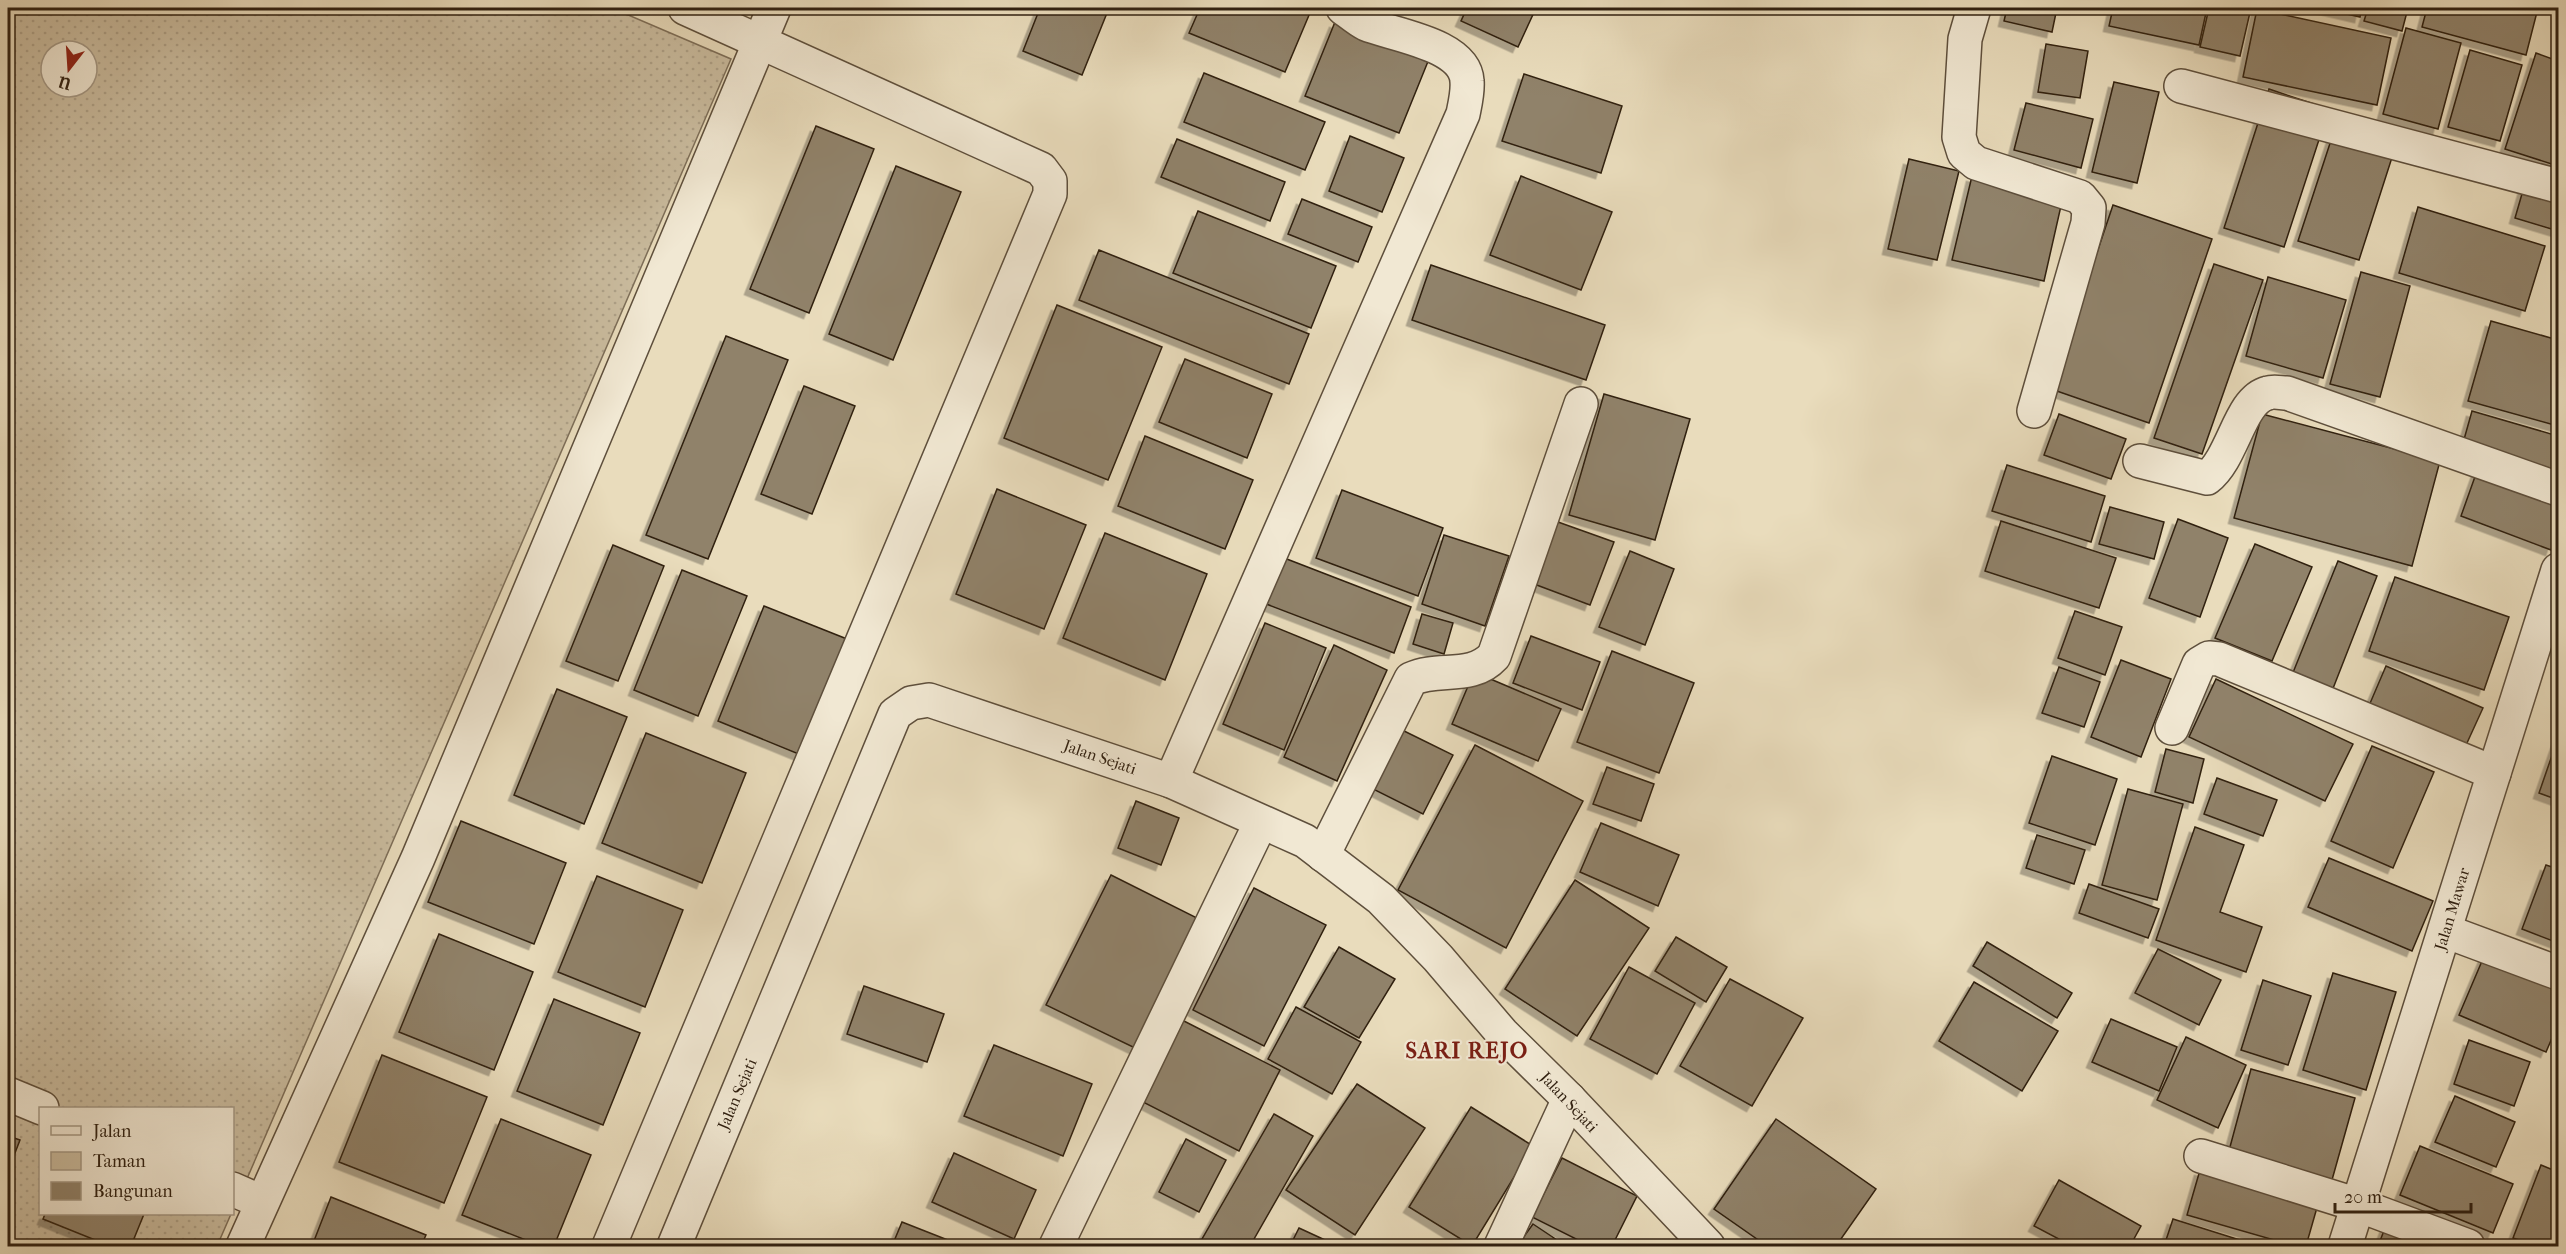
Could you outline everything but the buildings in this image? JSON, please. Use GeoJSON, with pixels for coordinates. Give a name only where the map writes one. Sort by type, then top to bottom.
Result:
{"type":"FeatureCollection","features":[{"type":"Feature","properties":{"kind":"street"},"geometry":{"type":"LineString","coordinates":[[609,1246],[1050,194],[1050,181],[1041,169],[685,8]]}},
{"type":"Feature","properties":{"kind":"street"},"geometry":{"type":"LineString","coordinates":[[243,1246],[418,858],[774,8]]}},
{"type":"Feature","properties":{"kind":"street"},"geometry":{"type":"LineString","coordinates":[[1171,782],[1463,114],[1467,80],[1462,67],[1451,57],[1435,46],[1365,23],[1343,8]]}},
{"type":"Feature","properties":{"kind":"street"},"geometry":{"type":"LineString","coordinates":[[1974,8],[1964,50],[1959,137],[1964,153],[1976,163],[2080,197],[2089,208],[2088,224],[2034,411]]}},
{"type":"Feature","properties":{"kind":"street"},"geometry":{"type":"LineString","coordinates":[[2181,86],[2559,186]]}},
{"type":"Feature","properties":{"kind":"street"},"geometry":{"type":"LineString","coordinates":[[2140,461],[2207,478],[2220,468],[2253,400],[2269,392],[2287,393],[2559,489]]}},
{"type":"Feature","properties":{"kind":"street"},"geometry":{"type":"LineString","coordinates":[[1323,855],[1412,679],[1422,674],[1471,671],[1485,666],[1494,656],[1581,404]]}},
{"type":"Feature","properties":{"kind":"street","name":"Jalan Mawar"},"geometry":{"type":"LineString","coordinates":[[2344,1246],[2558,574]]}},
{"type":"Feature","properties":{"kind":"street"},"geometry":{"type":"LineString","coordinates":[[2172,728],[2199,664],[2209,658],[2219,658],[2494,773]]}},
{"type":"Feature","properties":{"kind":"street","name":"Jalan Sejati"},"geometry":{"type":"LineString","coordinates":[[674,1246],[895,714],[911,703],[929,699],[1171,782],[1305,841],[1381,899],[1438,958],[1502,1033],[1569,1099],[1708,1246]]}},
{"type":"Feature","properties":{"kind":"street"},"geometry":{"type":"LineString","coordinates":[[1056,1246],[1261,822]]}},
{"type":"Feature","properties":{"kind":"street"},"geometry":{"type":"LineString","coordinates":[[2445,931],[2559,973]]}},
{"type":"Feature","properties":{"kind":"street"},"geometry":{"type":"LineString","coordinates":[[8,1094],[40,1107]]}},
{"type":"Feature","properties":{"kind":"street"},"geometry":{"type":"LineString","coordinates":[[1501,1246],[1569,1099]]}},
{"type":"Feature","properties":{"kind":"street"},"geometry":{"type":"LineString","coordinates":[[2201,1156],[2358,1205],[2468,1246]]}},
{"type":"Feature","properties":{"kind":"street"},"geometry":{"type":"LineString","coordinates":[[234,1190],[262,1202]]}},
{"type":"Feature","properties":{"kind":"green space"},"geometry":{"type":"Polygon","coordinates":[[[8,8],[612,8],[731,59],[234,1209],[234,1107],[39,1107],[39,1215],[231,1215],[217,1246],[8,1246],[8,8]]]}},
{"type":"Feature","properties":{"kind":"district","name":"SARI REJO"},"geometry":{"type":"Point","coordinates":[1467,1051]}}]}
